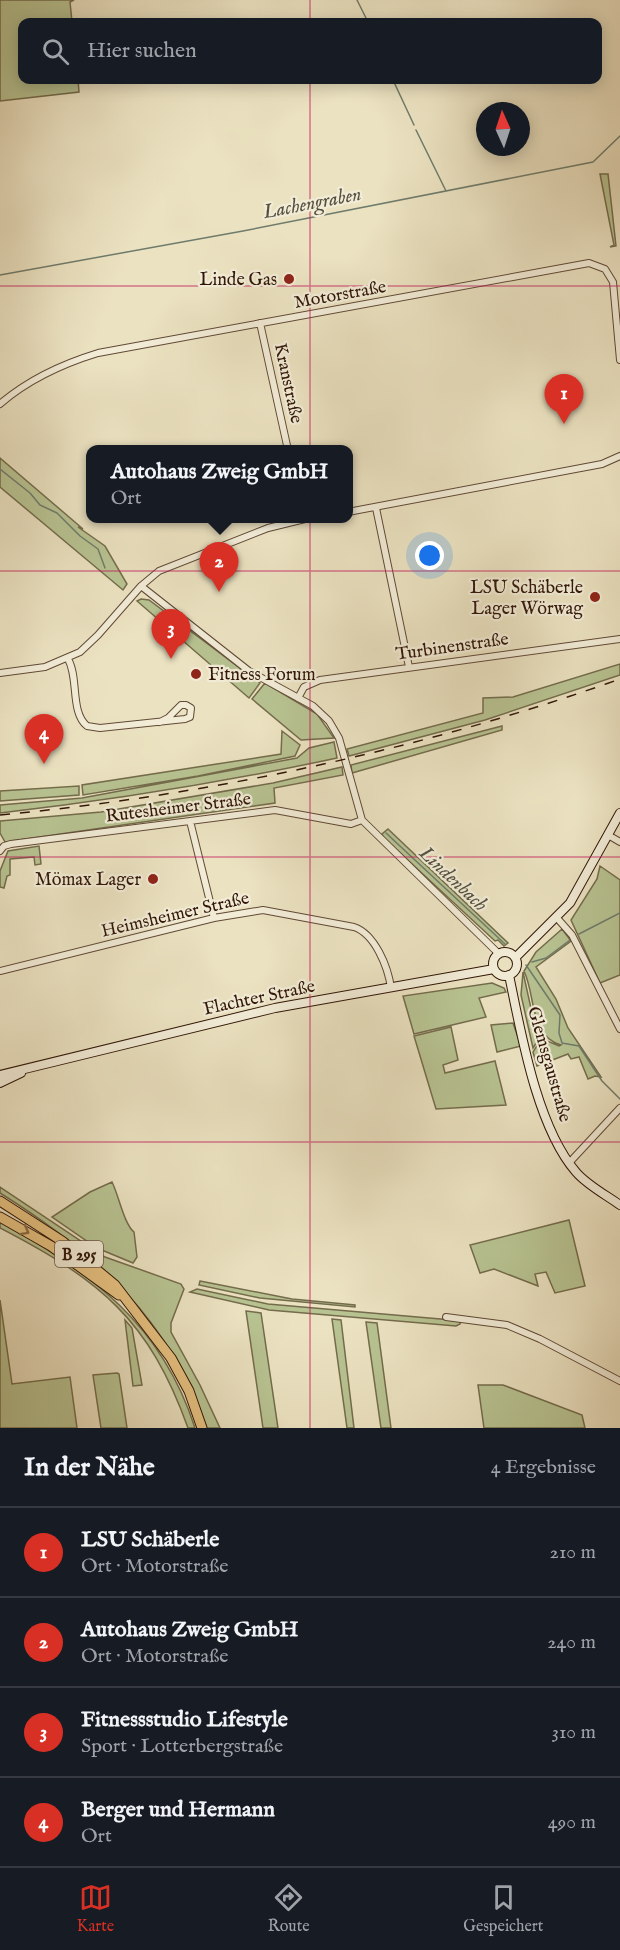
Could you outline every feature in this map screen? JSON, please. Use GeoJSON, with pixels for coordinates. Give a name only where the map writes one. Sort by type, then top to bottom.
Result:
{"type":"FeatureCollection","features":[{"type":"Feature","properties":{"kind":"main road"},"geometry":{"type":"LineString","coordinates":[[516,957],[508,952],[498,953],[493,960],[494,969],[501,975],[509,975],[516,968],[516,957],[557,918],[583,884],[620,813]]}},
{"type":"Feature","properties":{"kind":"main road","name":"Flachter Straße"},"geometry":{"type":"LineString","coordinates":[[0,1075],[275,1008],[494,969]]}},
{"type":"Feature","properties":{"kind":"main road","name":"Glemsgaustraße"},"geometry":{"type":"LineString","coordinates":[[509,975],[549,1126],[569,1163],[578,1174],[620,1205]]}},
{"type":"Feature","properties":{"kind":"main road","name":"Flachter Straße"},"geometry":{"type":"LineString","coordinates":[[0,1083],[33,1068]]}},
{"type":"Feature","properties":{"kind":"main road","name":"B 295"},"geometry":{"type":"LineString","coordinates":[[0,1201],[90,1262],[115,1285],[171,1358],[189,1391],[202,1428]]}},
{"type":"Feature","properties":{"kind":"main road","name":"B 295"},"geometry":{"type":"LineString","coordinates":[[0,1217],[51,1246],[124,1298]]}},
{"type":"Feature","properties":{"kind":"street","name":"Motorstraße"},"geometry":{"type":"LineString","coordinates":[[0,404],[32,380],[80,358],[589,264],[604,269],[613,282],[620,360]]}},
{"type":"Feature","properties":{"kind":"street","name":"Kranstraße"},"geometry":{"type":"LineString","coordinates":[[260,323],[287,445]]}},
{"type":"Feature","properties":{"kind":"street"},"geometry":{"type":"LineString","coordinates":[[353,511],[602,464],[620,456]]}},
{"type":"Feature","properties":{"kind":"street"},"geometry":{"type":"LineString","coordinates":[[376,508],[409,667]]}},
{"type":"Feature","properties":{"kind":"street"},"geometry":{"type":"LineString","coordinates":[[0,673],[45,667],[68,659],[90,644],[141,586],[159,571],[268,528],[289,523]]}},
{"type":"Feature","properties":{"kind":"street"},"geometry":{"type":"LineString","coordinates":[[141,586],[249,671],[320,711],[335,730],[362,820],[498,953]]}},
{"type":"Feature","properties":{"kind":"street","name":"Turbinenstraße"},"geometry":{"type":"LineString","coordinates":[[298,698],[304,687],[313,681],[620,639]]}},
{"type":"Feature","properties":{"kind":"street"},"geometry":{"type":"LineString","coordinates":[[68,659],[74,672],[79,714],[87,726],[100,728],[160,722],[188,718],[191,708],[181,705],[168,718],[160,722]]}},
{"type":"Feature","properties":{"kind":"street","name":"Rutesheimer Straße"},"geometry":{"type":"LineString","coordinates":[[0,851],[4,846],[11,844],[275,810],[351,824],[362,820]]}},
{"type":"Feature","properties":{"kind":"street"},"geometry":{"type":"LineString","coordinates":[[190,821],[214,918]]}},
{"type":"Feature","properties":{"kind":"street"},"geometry":{"type":"LineString","coordinates":[[608,835],[620,842]]}},
{"type":"Feature","properties":{"kind":"street","name":"Heimsheimer Straße"},"geometry":{"type":"LineString","coordinates":[[0,971],[214,918],[273,910],[358,928],[370,938],[386,969],[391,988]]}},
{"type":"Feature","properties":{"kind":"street"},"geometry":{"type":"LineString","coordinates":[[557,918],[572,935],[619,1025]]}},
{"type":"Feature","properties":{"kind":"street"},"geometry":{"type":"LineString","coordinates":[[569,1163],[620,1108]]}},
{"type":"Feature","properties":{"kind":"street"},"geometry":{"type":"LineString","coordinates":[[447,1317],[507,1325],[540,1338],[620,1381]]}},
{"type":"Feature","properties":{"kind":"green space"},"geometry":{"type":"Polygon","coordinates":[[[0,0],[74,0],[70,2],[72,18],[18,18],[18,84],[78,84],[79,92],[0,101],[0,0]]]}},
{"type":"Feature","properties":{"kind":"green space"},"geometry":{"type":"Polygon","coordinates":[[[600,174],[608,174],[616,246],[610,247],[614,245],[600,174]]]}},
{"type":"Feature","properties":{"kind":"green space"},"geometry":{"type":"Polygon","coordinates":[[[0,458],[83,529],[78,527],[105,546],[127,584],[123,590],[0,487],[0,458]]]}},
{"type":"Feature","properties":{"kind":"green space"},"geometry":{"type":"Polygon","coordinates":[[[149,600],[260,683],[249,698],[137,601],[149,600]]]}},
{"type":"Feature","properties":{"kind":"green space"},"geometry":{"type":"Polygon","coordinates":[[[620,664],[620,675],[485,720],[349,756],[347,749],[483,713],[483,698],[513,697],[620,664]]]}},
{"type":"Feature","properties":{"kind":"green space"},"geometry":{"type":"Polygon","coordinates":[[[265,683],[317,714],[334,738],[301,740],[252,699],[265,683]]]}},
{"type":"Feature","properties":{"kind":"green space"},"geometry":{"type":"Polygon","coordinates":[[[502,726],[502,730],[352,773],[351,765],[502,726]]]}},
{"type":"Feature","properties":{"kind":"green space"},"geometry":{"type":"Polygon","coordinates":[[[282,731],[300,745],[295,756],[198,776],[83,795],[82,785],[281,754],[282,731]]]}},
{"type":"Feature","properties":{"kind":"green space"},"geometry":{"type":"Polygon","coordinates":[[[334,742],[337,758],[169,790],[0,813],[0,805],[82,798],[297,758],[309,748],[334,742]]]}},
{"type":"Feature","properties":{"kind":"green space"},"geometry":{"type":"Polygon","coordinates":[[[342,767],[343,775],[274,788],[275,803],[5,842],[0,833],[0,821],[101,812],[273,783],[342,767]]]}},
{"type":"Feature","properties":{"kind":"green space"},"geometry":{"type":"Polygon","coordinates":[[[79,786],[79,795],[0,801],[0,791],[79,786]]]}},
{"type":"Feature","properties":{"kind":"green space"},"geometry":{"type":"Polygon","coordinates":[[[388,829],[508,943],[504,946],[498,940],[495,941],[384,838],[382,834],[388,829]]]}},
{"type":"Feature","properties":{"kind":"green space"},"geometry":{"type":"Polygon","coordinates":[[[39,846],[41,864],[35,865],[34,857],[10,859],[10,875],[7,876],[4,888],[0,887],[0,871],[8,851],[39,846]]]}},
{"type":"Feature","properties":{"kind":"green space"},"geometry":{"type":"Polygon","coordinates":[[[600,866],[620,880],[620,975],[600,983],[571,920],[597,879],[600,866]]]}},
{"type":"Feature","properties":{"kind":"green space"},"geometry":{"type":"Polygon","coordinates":[[[562,929],[571,941],[536,967],[556,999],[568,1028],[601,1077],[595,1076],[588,1079],[579,1057],[571,1059],[568,1054],[537,1066],[533,1052],[543,1036],[547,1041],[561,1045],[543,1033],[538,1024],[524,971],[536,952],[562,929]]]}},
{"type":"Feature","properties":{"kind":"green space"},"geometry":{"type":"Polygon","coordinates":[[[523,972],[534,1022],[542,1034],[533,1048],[521,995],[523,972]]]}},
{"type":"Feature","properties":{"kind":"green space"},"geometry":{"type":"Polygon","coordinates":[[[492,983],[504,988],[506,992],[479,998],[486,1017],[414,1034],[403,996],[492,983]]]}},
{"type":"Feature","properties":{"kind":"green space"},"geometry":{"type":"Polygon","coordinates":[[[513,1023],[521,1046],[497,1052],[491,1025],[513,1023]]]}},
{"type":"Feature","properties":{"kind":"green space"},"geometry":{"type":"Polygon","coordinates":[[[451,1027],[458,1060],[443,1065],[445,1073],[495,1061],[506,1105],[436,1109],[414,1036],[451,1027]]]}},
{"type":"Feature","properties":{"kind":"green space"},"geometry":{"type":"Polygon","coordinates":[[[112,1182],[124,1216],[134,1232],[137,1257],[133,1263],[97,1248],[52,1217],[90,1192],[112,1182]]]}},
{"type":"Feature","properties":{"kind":"green space"},"geometry":{"type":"Polygon","coordinates":[[[0,1187],[105,1257],[181,1284],[184,1289],[171,1323],[171,1332],[220,1428],[207,1428],[191,1389],[172,1354],[125,1292],[68,1240],[0,1193],[0,1187]]]}},
{"type":"Feature","properties":{"kind":"green space"},"geometry":{"type":"Polygon","coordinates":[[[569,1220],[585,1286],[555,1293],[546,1272],[535,1274],[538,1286],[494,1269],[480,1273],[470,1245],[569,1220]]]}},
{"type":"Feature","properties":{"kind":"green space"},"geometry":{"type":"Polygon","coordinates":[[[0,1221],[93,1282],[143,1330],[181,1391],[195,1428],[188,1428],[173,1390],[156,1358],[138,1331],[117,1307],[93,1285],[66,1266],[0,1228],[0,1221]]]}},
{"type":"Feature","properties":{"kind":"green space"},"geometry":{"type":"Polygon","coordinates":[[[200,1281],[292,1299],[355,1305],[355,1307],[260,1298],[199,1285],[200,1281]]]}},
{"type":"Feature","properties":{"kind":"green space"},"geometry":{"type":"Polygon","coordinates":[[[197,1289],[268,1304],[461,1321],[456,1326],[269,1310],[190,1292],[197,1289]]]}},
{"type":"Feature","properties":{"kind":"green space"},"geometry":{"type":"Polygon","coordinates":[[[0,1300],[12,1384],[70,1377],[77,1428],[0,1428],[0,1300]]]}},
{"type":"Feature","properties":{"kind":"green space"},"geometry":{"type":"Polygon","coordinates":[[[246,1311],[261,1313],[278,1428],[263,1428],[246,1311]]]}},
{"type":"Feature","properties":{"kind":"green space"},"geometry":{"type":"Polygon","coordinates":[[[332,1319],[341,1320],[354,1428],[347,1428],[332,1319]]]}},
{"type":"Feature","properties":{"kind":"green space"},"geometry":{"type":"Polygon","coordinates":[[[125,1320],[132,1328],[142,1385],[133,1386],[125,1320]]]}},
{"type":"Feature","properties":{"kind":"green space"},"geometry":{"type":"Polygon","coordinates":[[[366,1322],[377,1323],[391,1428],[381,1428],[366,1322]]]}},
{"type":"Feature","properties":{"kind":"green space"},"geometry":{"type":"Polygon","coordinates":[[[117,1373],[127,1428],[101,1428],[93,1375],[117,1373]]]}},
{"type":"Feature","properties":{"kind":"green space"},"geometry":{"type":"Polygon","coordinates":[[[478,1385],[503,1385],[582,1415],[585,1428],[484,1428],[478,1385]]]}},
{"type":"Feature","properties":{"kind":"waterway"},"geometry":{"type":"LineString","coordinates":[[357,0],[366,18]]}},
{"type":"Feature","properties":{"kind":"waterway"},"geometry":{"type":"LineString","coordinates":[[395,84],[414,125]]}},
{"type":"Feature","properties":{"kind":"waterway"},"geometry":{"type":"LineString","coordinates":[[416,130],[446,191]]}},
{"type":"Feature","properties":{"kind":"waterway","name":"Lachengraben"},"geometry":{"type":"LineString","coordinates":[[0,275],[243,231],[593,162],[620,136]]}},
{"type":"Feature","properties":{"kind":"waterway","name":"Lindenbach"},"geometry":{"type":"LineString","coordinates":[[0,469],[30,493],[40,505],[57,513],[80,536],[98,549],[105,568]]}},
{"type":"Feature","properties":{"kind":"waterway","name":"Lindenbach"},"geometry":{"type":"LineString","coordinates":[[386,833],[505,944]]}},
{"type":"Feature","properties":{"kind":"waterway"},"geometry":{"type":"LineString","coordinates":[[579,934],[620,913]]}},
{"type":"Feature","properties":{"kind":"waterway"},"geometry":{"type":"LineString","coordinates":[[532,962],[546,958],[570,940]]}},
{"type":"Feature","properties":{"kind":"waterway","name":"Lindenbach"},"geometry":{"type":"LineString","coordinates":[[526,965],[560,1015],[559,1033],[562,1043],[579,1046],[602,1081],[620,1099]]}},
{"type":"Feature","properties":{"kind":"railway"},"geometry":{"type":"LineString","coordinates":[[0,815],[158,795],[314,766],[468,727],[620,679]]}},
{"type":"Feature","properties":{"kind":"place","name":"Linde Gas"},"geometry":{"type":"Point","coordinates":[289,279]}},
{"type":"Feature","properties":{"kind":"place","name":"LSU Schäberle"},"geometry":{"type":"Point","coordinates":[564,424]}},
{"type":"Feature","properties":{"kind":"place","name":"Autohaus Zweig GmbH"},"geometry":{"type":"Point","coordinates":[219,592]}},
{"type":"Feature","properties":{"kind":"place","name":"LSU Schäberle Lager Wörwag"},"geometry":{"type":"Point","coordinates":[595,597]}},
{"type":"Feature","properties":{"kind":"place","name":"Fitnessstudio Lifestyle"},"geometry":{"type":"Point","coordinates":[171,659]}},
{"type":"Feature","properties":{"kind":"place","name":"Fitness Forum"},"geometry":{"type":"Point","coordinates":[196,674]}},
{"type":"Feature","properties":{"kind":"place","name":"Berger und Hermann"},"geometry":{"type":"Point","coordinates":[44,764]}},
{"type":"Feature","properties":{"kind":"place","name":"Mömax Lager"},"geometry":{"type":"Point","coordinates":[153,879]}}]}
